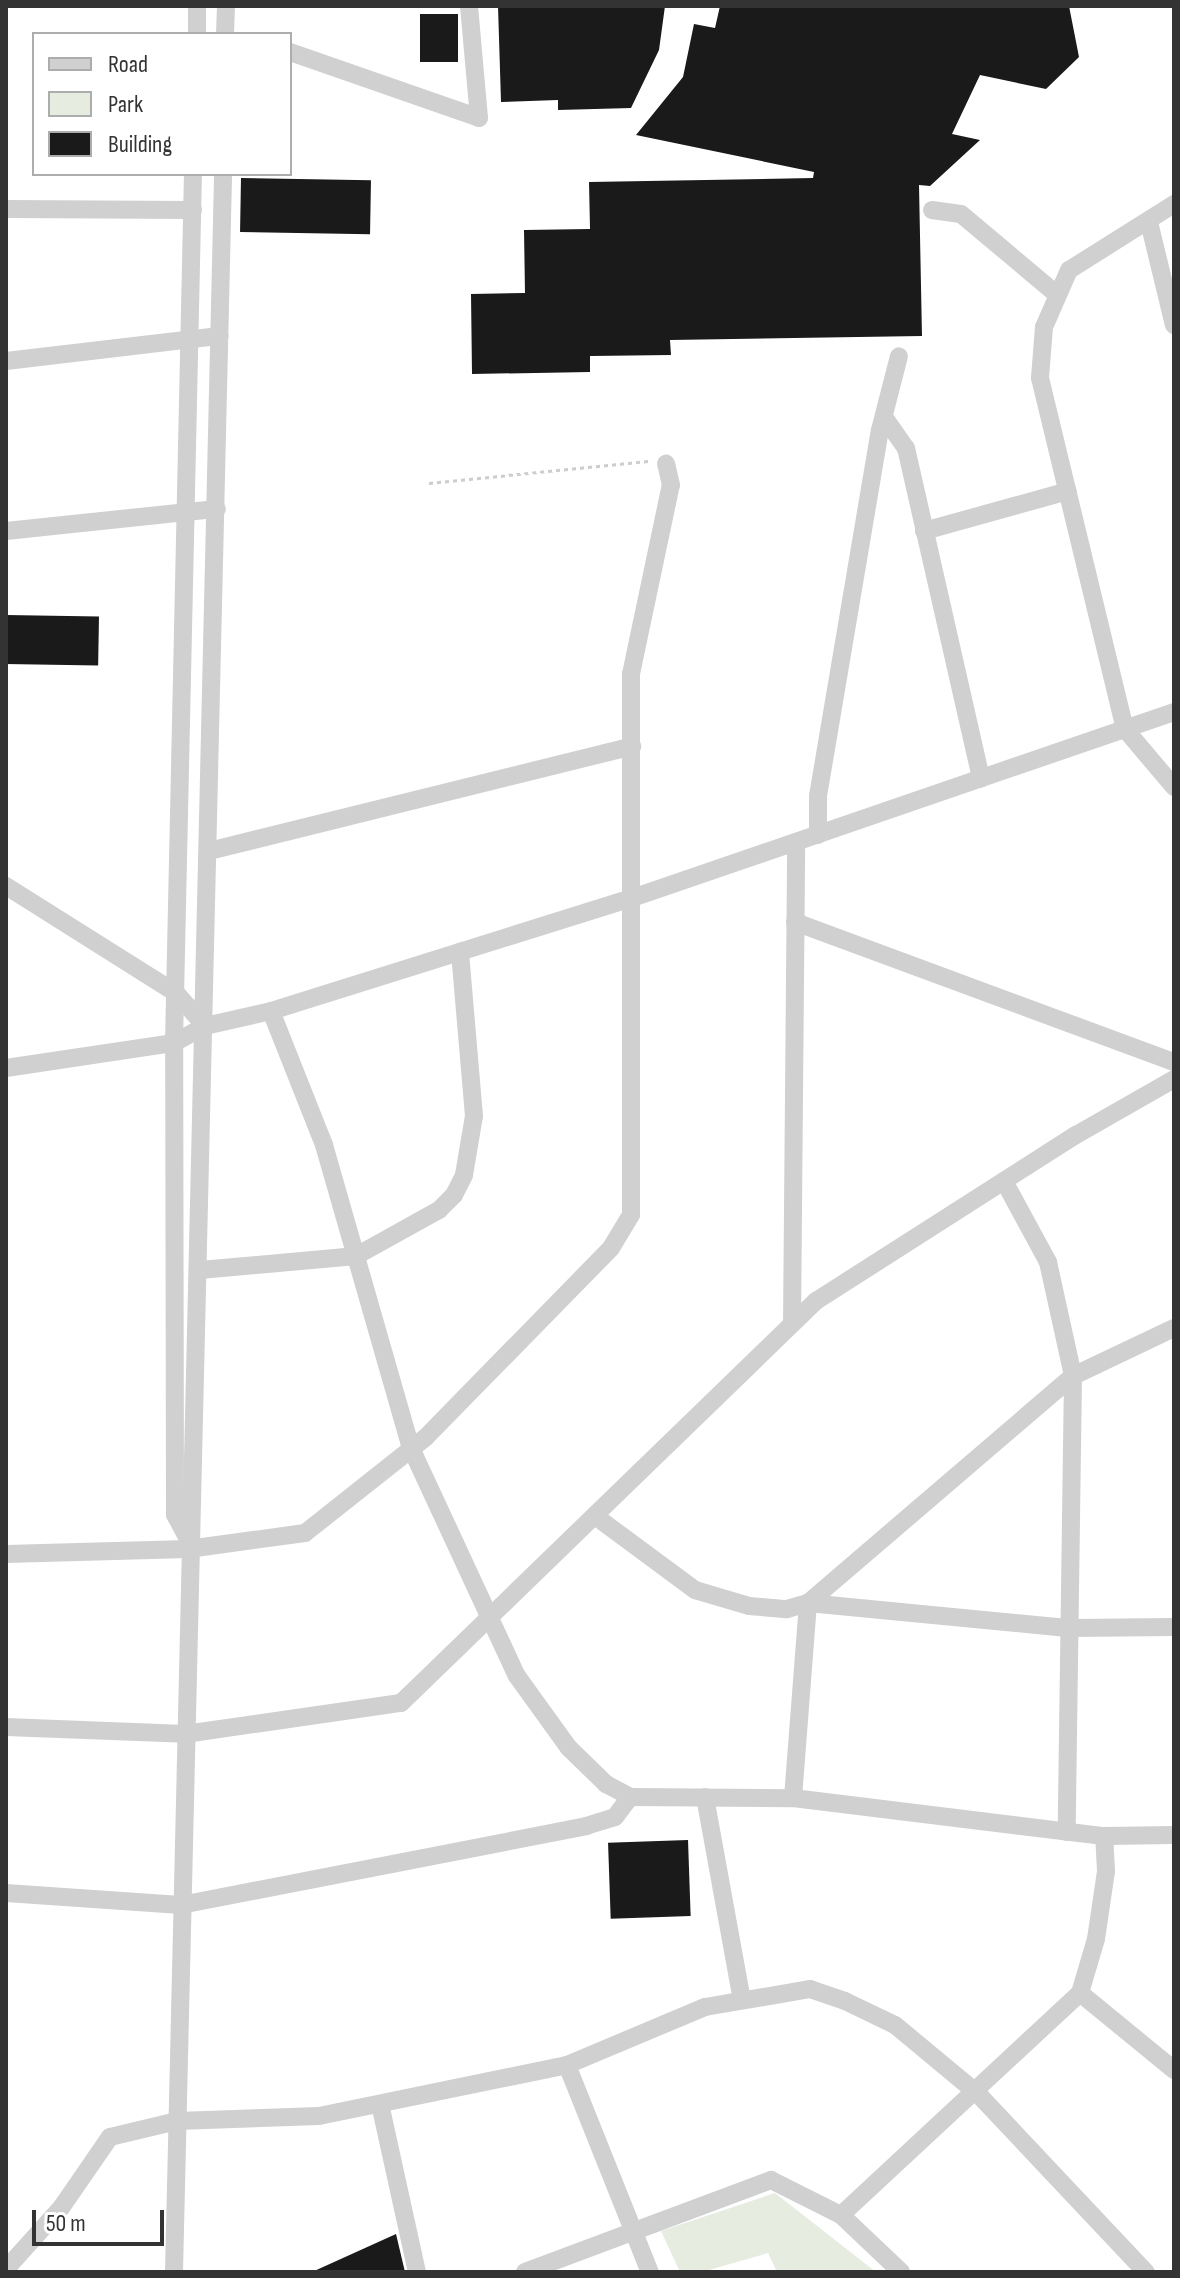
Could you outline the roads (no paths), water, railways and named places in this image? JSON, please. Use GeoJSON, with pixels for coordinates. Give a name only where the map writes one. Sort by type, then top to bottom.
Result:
{"type":"FeatureCollection","features":[{"type":"Feature","properties":{"kind":"street"},"geometry":{"type":"LineString","coordinates":[[197,6],[197,32]]}},
{"type":"Feature","properties":{"kind":"street"},"geometry":{"type":"LineString","coordinates":[[226,6],[230,32]]}},
{"type":"Feature","properties":{"kind":"street"},"geometry":{"type":"LineString","coordinates":[[292,53],[479,118],[469,6]]}},
{"type":"Feature","properties":{"kind":"street"},"geometry":{"type":"LineString","coordinates":[[188,1544],[175,1515],[174,1043],[193,176]]}},
{"type":"Feature","properties":{"kind":"street"},"geometry":{"type":"LineString","coordinates":[[174,2272],[188,1544],[195,1516],[223,176]]}},
{"type":"Feature","properties":{"kind":"street"},"geometry":{"type":"LineString","coordinates":[[1174,204],[1069,270],[1055,293],[1044,327],[1040,378],[1125,729],[1174,787]]}},
{"type":"Feature","properties":{"kind":"street"},"geometry":{"type":"LineString","coordinates":[[6,209],[193,210]]}},
{"type":"Feature","properties":{"kind":"street"},"geometry":{"type":"LineString","coordinates":[[932,210],[961,214],[1055,293]]}},
{"type":"Feature","properties":{"kind":"street"},"geometry":{"type":"LineString","coordinates":[[1149,222],[1174,325]]}},
{"type":"Feature","properties":{"kind":"street"},"geometry":{"type":"LineString","coordinates":[[6,361],[220,336]]}},
{"type":"Feature","properties":{"kind":"street"},"geometry":{"type":"LineString","coordinates":[[818,835],[818,796],[884,417],[899,356]]}},
{"type":"Feature","properties":{"kind":"street"},"geometry":{"type":"LineString","coordinates":[[884,417],[906,448],[981,779]]}},
{"type":"Feature","properties":{"kind":"street"},"geometry":{"type":"LineString","coordinates":[[6,1554],[188,1544],[305,1533],[411,1448],[611,1248],[631,1215],[635,897],[631,674],[671,485],[666,464]]}},
{"type":"Feature","properties":{"kind":"street"},"geometry":{"type":"LineString","coordinates":[[924,531],[1068,491]]}},
{"type":"Feature","properties":{"kind":"street"},"geometry":{"type":"LineString","coordinates":[[6,531],[217,509]]}},
{"type":"Feature","properties":{"kind":"street"},"geometry":{"type":"LineString","coordinates":[[6,1068],[174,1043],[205,1026],[271,1011],[635,897],[1174,712]]}},
{"type":"Feature","properties":{"kind":"street"},"geometry":{"type":"LineString","coordinates":[[209,851],[632,746]]}},
{"type":"Feature","properties":{"kind":"street"},"geometry":{"type":"LineString","coordinates":[[792,1324],[796,842]]}},
{"type":"Feature","properties":{"kind":"street"},"geometry":{"type":"LineString","coordinates":[[6,886],[176,993],[205,1026]]}},
{"type":"Feature","properties":{"kind":"street"},"geometry":{"type":"LineString","coordinates":[[795,922],[1174,1062]]}},
{"type":"Feature","properties":{"kind":"street"},"geometry":{"type":"LineString","coordinates":[[200,1270],[356,1256],[439,1210],[464,1175],[474,1083],[460,952]]}},
{"type":"Feature","properties":{"kind":"street"},"geometry":{"type":"LineString","coordinates":[[271,1011],[324,1145],[411,1448],[487,1620],[517,1676],[569,1748],[606,1784],[630,1797],[793,1798],[1104,1836],[1174,1835]]}},
{"type":"Feature","properties":{"kind":"street"},"geometry":{"type":"LineString","coordinates":[[6,1727],[185,1734],[401,1703],[816,1301],[1004,1181],[1174,1079]]}},
{"type":"Feature","properties":{"kind":"street"},"geometry":{"type":"LineString","coordinates":[[1004,1181],[1048,1262],[1073,1376],[1067,1832]]}},
{"type":"Feature","properties":{"kind":"street"},"geometry":{"type":"LineString","coordinates":[[793,1798],[808,1603],[1073,1376],[1174,1328]]}},
{"type":"Feature","properties":{"kind":"street"},"geometry":{"type":"LineString","coordinates":[[595,1516],[695,1590],[749,1606],[787,1609],[808,1603],[1070,1628],[1174,1627]]}},
{"type":"Feature","properties":{"kind":"street"},"geometry":{"type":"LineString","coordinates":[[6,1893],[181,1905],[586,1826],[615,1817],[630,1797]]}},
{"type":"Feature","properties":{"kind":"street"},"geometry":{"type":"LineString","coordinates":[[705,1797],[742,2000]]}},
{"type":"Feature","properties":{"kind":"street"},"geometry":{"type":"LineString","coordinates":[[841,2215],[1080,1993],[1096,1939],[1106,1871],[1104,1836]]}},
{"type":"Feature","properties":{"kind":"street"},"geometry":{"type":"LineString","coordinates":[[6,2269],[61,2208],[99,2147],[110,2137],[177,2121],[319,2116],[567,2065],[705,2007],[810,1989],[845,2001],[895,2025],[974,2091],[1146,2272]]}},
{"type":"Feature","properties":{"kind":"street"},"geometry":{"type":"LineString","coordinates":[[1080,1993],[1174,2070]]}},
{"type":"Feature","properties":{"kind":"street"},"geometry":{"type":"LineString","coordinates":[[567,2065],[650,2272]]}},
{"type":"Feature","properties":{"kind":"street"},"geometry":{"type":"LineString","coordinates":[[380,2104],[417,2272]]}},
{"type":"Feature","properties":{"kind":"street"},"geometry":{"type":"LineString","coordinates":[[525,2272],[632,2229],[771,2180],[841,2215],[901,2272]]}}]}
